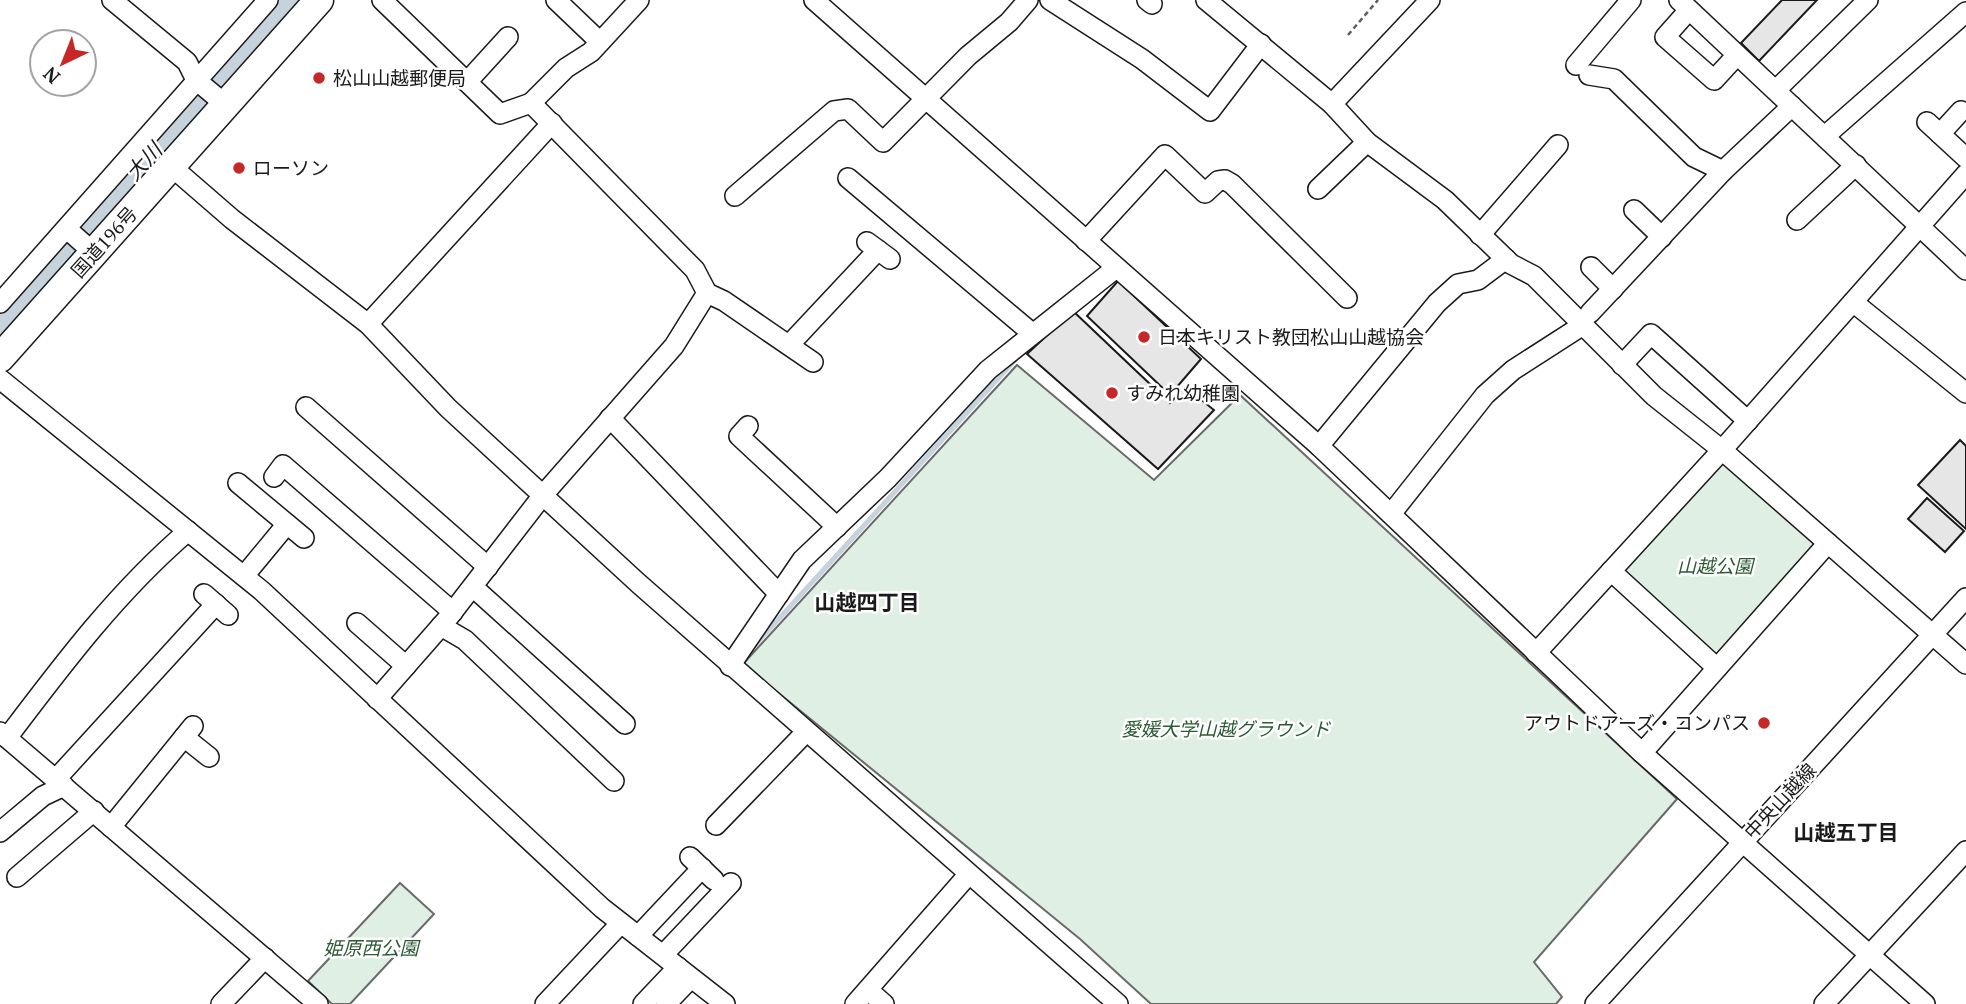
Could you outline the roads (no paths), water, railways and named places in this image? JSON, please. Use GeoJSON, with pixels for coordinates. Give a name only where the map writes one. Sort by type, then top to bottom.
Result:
{"type":"FeatureCollection","features":[{"type":"Feature","properties":{"kind":"highway","name":"国道196号"},"geometry":{"type":"LineString","coordinates":[[0,358],[78,239],[172,167],[209,90],[319,0]]}},
{"type":"Feature","properties":{"kind":"street"},"geometry":{"type":"LineString","coordinates":[[112,0],[187,62],[209,90]]}},
{"type":"Feature","properties":{"kind":"street"},"geometry":{"type":"LineString","coordinates":[[0,303],[78,239],[209,90],[268,0]]}},
{"type":"Feature","properties":{"kind":"street"},"geometry":{"type":"LineString","coordinates":[[382,0],[500,114],[531,103],[566,68],[600,42],[639,0]]}},
{"type":"Feature","properties":{"kind":"street"},"geometry":{"type":"LineString","coordinates":[[556,0],[600,42]]}},
{"type":"Feature","properties":{"kind":"street"},"geometry":{"type":"LineString","coordinates":[[734,196],[834,111],[848,109],[883,142],[925,98],[1009,22],[1028,0]]}},
{"type":"Feature","properties":{"kind":"street"},"geometry":{"type":"LineString","coordinates":[[1050,0],[1142,59],[1210,111],[1261,44]]}},
{"type":"Feature","properties":{"kind":"street"},"geometry":{"type":"LineString","coordinates":[[1206,0],[1332,104],[1367,142],[1445,200],[1506,260],[1534,276],[1587,319],[1622,365],[1654,396],[1722,450],[1966,664]]}},
{"type":"Feature","properties":{"kind":"street"},"geometry":{"type":"LineString","coordinates":[[1332,104],[1430,0]]}},
{"type":"Feature","properties":{"kind":"street"},"geometry":{"type":"LineString","coordinates":[[1631,0],[1582,70],[1626,81],[1694,157],[1723,171]]}},
{"type":"Feature","properties":{"kind":"street"},"geometry":{"type":"LineString","coordinates":[[1776,90],[1868,0]]}},
{"type":"Feature","properties":{"kind":"street"},"geometry":{"type":"LineString","coordinates":[[823,2],[925,98],[1319,446],[1642,753],[1924,1004]]}},
{"type":"Feature","properties":{"kind":"street"},"geometry":{"type":"LineString","coordinates":[[1737,55],[1714,80],[1665,37],[1684,5],[1966,270]]}},
{"type":"Feature","properties":{"kind":"street"},"geometry":{"type":"LineString","coordinates":[[1825,136],[1966,12]]}},
{"type":"Feature","properties":{"kind":"street"},"geometry":{"type":"LineString","coordinates":[[467,82],[508,37]]}},
{"type":"Feature","properties":{"kind":"street"},"geometry":{"type":"LineString","coordinates":[[531,103],[695,270],[708,293],[724,301],[813,362]]}},
{"type":"Feature","properties":{"kind":"street"},"geometry":{"type":"LineString","coordinates":[[1391,514],[1485,395],[1513,370],[1587,319],[1723,171],[1792,106]]}},
{"type":"Feature","properties":{"kind":"street"},"geometry":{"type":"LineString","coordinates":[[1961,111],[1934,128],[1966,158]]}},
{"type":"Feature","properties":{"kind":"street"},"geometry":{"type":"LineString","coordinates":[[368,324],[552,123]]}},
{"type":"Feature","properties":{"kind":"street"},"geometry":{"type":"LineString","coordinates":[[1318,189],[1367,142]]}},
{"type":"Feature","properties":{"kind":"street"},"geometry":{"type":"LineString","coordinates":[[1480,235],[1558,145]]}},
{"type":"Feature","properties":{"kind":"street"},"geometry":{"type":"LineString","coordinates":[[1086,241],[1165,155],[1205,192],[1217,181],[1225,180],[1231,184],[1347,298]]}},
{"type":"Feature","properties":{"kind":"street"},"geometry":{"type":"LineString","coordinates":[[1797,220],[1856,165]]}},
{"type":"Feature","properties":{"kind":"street"},"geometry":{"type":"LineString","coordinates":[[172,167],[232,219],[368,324],[449,408],[730,666],[1118,1004]]}},
{"type":"Feature","properties":{"kind":"street"},"geometry":{"type":"LineString","coordinates":[[1536,653],[1722,450],[1966,174]]}},
{"type":"Feature","properties":{"kind":"street"},"geometry":{"type":"LineString","coordinates":[[848,178],[1033,334]]}},
{"type":"Feature","properties":{"kind":"street"},"geometry":{"type":"LineString","coordinates":[[1634,210],[1662,237]]}},
{"type":"Feature","properties":{"kind":"street"},"geometry":{"type":"LineString","coordinates":[[789,345],[879,250]]}},
{"type":"Feature","properties":{"kind":"street"},"geometry":{"type":"LineString","coordinates":[[1319,446],[1437,303],[1458,284],[1478,281],[1506,260]]}},
{"type":"Feature","properties":{"kind":"street"},"geometry":{"type":"LineString","coordinates":[[1591,267],[1613,289]]}},
{"type":"Feature","properties":{"kind":"street"},"geometry":{"type":"LineString","coordinates":[[730,666],[802,560],[888,478],[988,370],[1116,268]]}},
{"type":"Feature","properties":{"kind":"street"},"geometry":{"type":"LineString","coordinates":[[377,698],[447,619],[543,495],[674,346],[708,293]]}},
{"type":"Feature","properties":{"kind":"street"},"geometry":{"type":"LineString","coordinates":[[1853,302],[1966,393]]}},
{"type":"Feature","properties":{"kind":"street"},"geometry":{"type":"LineString","coordinates":[[1622,365],[1651,334],[1748,421]]}},
{"type":"Feature","properties":{"kind":"street"},"geometry":{"type":"LineString","coordinates":[[0,379],[244,576],[621,923],[725,1004]]}},
{"type":"Feature","properties":{"kind":"street"},"geometry":{"type":"LineString","coordinates":[[306,407],[488,567]]}},
{"type":"Feature","properties":{"kind":"street"},"geometry":{"type":"LineString","coordinates":[[610,418],[779,594]]}},
{"type":"Feature","properties":{"kind":"street"},"geometry":{"type":"LineString","coordinates":[[748,426],[739,436],[837,527]]}},
{"type":"Feature","properties":{"kind":"street"},"geometry":{"type":"LineString","coordinates":[[274,477],[283,465],[614,781]]}},
{"type":"Feature","properties":{"kind":"street"},"geometry":{"type":"LineString","coordinates":[[239,483],[304,538]]}},
{"type":"Feature","properties":{"kind":"street"},"geometry":{"type":"LineString","coordinates":[[244,576],[287,524]]}},
{"type":"Feature","properties":{"kind":"street"},"geometry":{"type":"LineString","coordinates":[[188,531],[120,595],[3,735],[318,1004]]}},
{"type":"Feature","properties":{"kind":"street"},"geometry":{"type":"LineString","coordinates":[[1642,753],[1828,543]]}},
{"type":"Feature","properties":{"kind":"street"},"geometry":{"type":"LineString","coordinates":[[1611,571],[1717,668]]}},
{"type":"Feature","properties":{"kind":"street"},"geometry":{"type":"LineString","coordinates":[[473,587],[625,724]]}},
{"type":"Feature","properties":{"kind":"street","name":"中央山越線"},"geometry":{"type":"LineString","coordinates":[[1595,1004],[1966,598]]}},
{"type":"Feature","properties":{"kind":"street"},"geometry":{"type":"LineString","coordinates":[[0,832],[60,783],[216,604]]}},
{"type":"Feature","properties":{"kind":"street"},"geometry":{"type":"LineString","coordinates":[[357,623],[406,666]]}},
{"type":"Feature","properties":{"kind":"street"},"geometry":{"type":"LineString","coordinates":[[111,827],[188,731],[209,757]]}},
{"type":"Feature","properties":{"kind":"street"},"geometry":{"type":"LineString","coordinates":[[716,825],[806,732]]}},
{"type":"Feature","properties":{"kind":"street"},"geometry":{"type":"LineString","coordinates":[[17,877],[54,855],[94,811]]}},
{"type":"Feature","properties":{"kind":"street"},"geometry":{"type":"LineString","coordinates":[[1824,1004],[1868,953],[1965,853]]}},
{"type":"Feature","properties":{"kind":"street"},"geometry":{"type":"LineString","coordinates":[[638,936],[709,872],[666,1004]]}},
{"type":"Feature","properties":{"kind":"street"},"geometry":{"type":"LineString","coordinates":[[884,1004],[862,997],[968,874]]}},
{"type":"Feature","properties":{"kind":"street"},"geometry":{"type":"LineString","coordinates":[[545,1004],[621,923]]}},
{"type":"Feature","properties":{"kind":"street"},"geometry":{"type":"LineString","coordinates":[[221,1004],[265,958]]}},
{"type":"Feature","properties":{"kind":"street"},"geometry":{"type":"LineString","coordinates":[[643,1004],[677,967]]}},
{"type":"Feature","properties":{"kind":"waterway","name":"大川"},"geometry":{"type":"LineString","coordinates":[[0,323],[288,0]]}},
{"type":"Feature","properties":{"kind":"waterway"},"geometry":{"type":"LineString","coordinates":[[755,645],[1015,360]]}},
{"type":"Feature","properties":{"kind":"place","name":"松山山越郵便局"},"geometry":{"type":"Point","coordinates":[319,78]}},
{"type":"Feature","properties":{"kind":"place","name":"ローソン"},"geometry":{"type":"Point","coordinates":[239,168]}},
{"type":"Feature","properties":{"kind":"place","name":"日本キリスト教団松山山越協会"},"geometry":{"type":"Point","coordinates":[1144,337]}},
{"type":"Feature","properties":{"kind":"place","name":"すみれ幼稚園"},"geometry":{"type":"Point","coordinates":[1112,393]}},
{"type":"Feature","properties":{"kind":"place","name":"アウトドアーズ・コンパス"},"geometry":{"type":"Point","coordinates":[1764,723]}},
{"type":"Feature","properties":{"kind":"district","name":"山越四丁目"},"geometry":{"type":"Point","coordinates":[867,603]}},
{"type":"Feature","properties":{"kind":"district","name":"山越五丁目"},"geometry":{"type":"Point","coordinates":[1846,833]}},
{"type":"Feature","properties":{"kind":"park label","name":"山越公園"},"geometry":{"type":"Point","coordinates":[1715,566]}},
{"type":"Feature","properties":{"kind":"park label","name":"愛媛大学山越グラウンド"},"geometry":{"type":"Point","coordinates":[1226,729]}},
{"type":"Feature","properties":{"kind":"park label","name":"姫原西公園"},"geometry":{"type":"Point","coordinates":[371,948]}}]}
